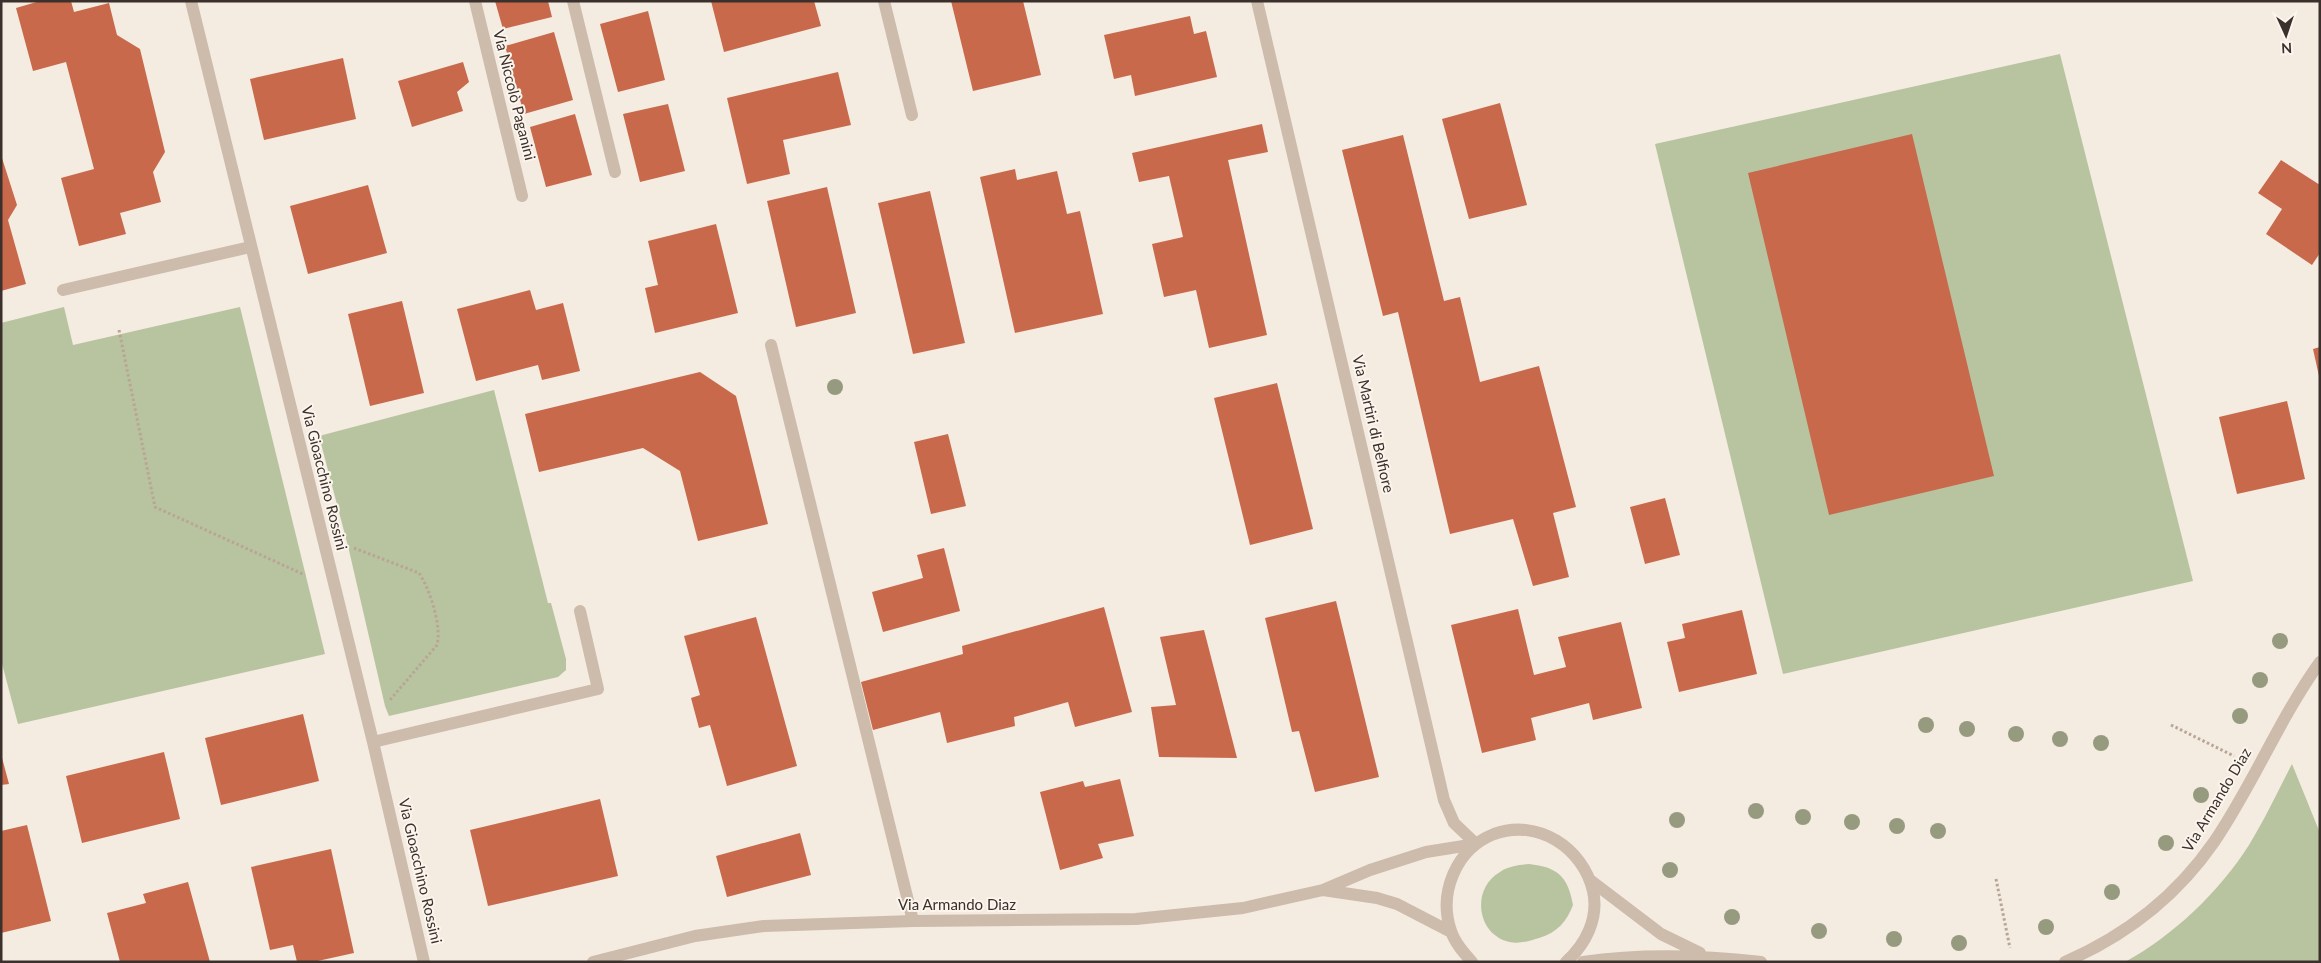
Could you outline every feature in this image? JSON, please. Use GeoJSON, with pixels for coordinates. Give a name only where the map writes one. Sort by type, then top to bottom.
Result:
{"type":"FeatureCollection","features":[{"type":"Feature","properties":{"kind":"street","name":"Via Gioacchino Rossini"},"geometry":{"type":"LineString","coordinates":[[191,1],[373,742],[424,962]]}},
{"type":"Feature","properties":{"kind":"street","name":"Via Niccolò Paganini"},"geometry":{"type":"LineString","coordinates":[[474,1],[522,196]]}},
{"type":"Feature","properties":{"kind":"street"},"geometry":{"type":"LineString","coordinates":[[573,1],[615,172]]}},
{"type":"Feature","properties":{"kind":"street"},"geometry":{"type":"LineString","coordinates":[[884,1],[912,115]]}},
{"type":"Feature","properties":{"kind":"street","name":"Via Martiri di Belfiore"},"geometry":{"type":"LineString","coordinates":[[1257,1],[1444,800],[1454,824],[1476,844]]}},
{"type":"Feature","properties":{"kind":"street"},"geometry":{"type":"LineString","coordinates":[[63,290],[250,247]]}},
{"type":"Feature","properties":{"kind":"street"},"geometry":{"type":"LineString","coordinates":[[771,345],[913,921]]}},
{"type":"Feature","properties":{"kind":"street"},"geometry":{"type":"LineString","coordinates":[[373,742],[598,689],[580,611]]}},
{"type":"Feature","properties":{"kind":"street","name":"Via Armando Diaz"},"geometry":{"type":"LineString","coordinates":[[2065,962],[2088,952],[2133,926],[2172,892],[2200,860],[2230,815],[2273,736],[2320,662]]}},
{"type":"Feature","properties":{"kind":"street","name":"Via Armando Diaz"},"geometry":{"type":"LineString","coordinates":[[592,962],[728,930],[797,924],[913,921],[1084,921],[1159,918],[1243,908],[1323,890],[1396,861],[1426,852],[1476,844],[1501,833],[1515,830],[1536,831],[1567,846],[1577,856],[1590,880],[1594,899],[1593,918],[1587,936],[1577,952],[1566,962]]}},
{"type":"Feature","properties":{"kind":"street","name":"Via Armando Diaz"},"geometry":{"type":"LineString","coordinates":[[1472,962],[1460,948],[1451,932],[1445,908],[1448,884],[1459,862],[1476,844]]}},
{"type":"Feature","properties":{"kind":"street","name":"Via Armando Diaz"},"geometry":{"type":"LineString","coordinates":[[1590,880],[1661,934],[1677,944],[1704,955]]}},
{"type":"Feature","properties":{"kind":"street","name":"Via Armando Diaz"},"geometry":{"type":"LineString","coordinates":[[1323,890],[1377,898],[1397,904],[1451,932]]}},
{"type":"Feature","properties":{"kind":"street","name":"Via Armando Diaz"},"geometry":{"type":"LineString","coordinates":[[1583,962],[1612,958],[1704,955],[1761,962]]}},
{"type":"Feature","properties":{"kind":"path"},"geometry":{"type":"LineString","coordinates":[[119,330],[155,507],[310,578]]}},
{"type":"Feature","properties":{"kind":"path"},"geometry":{"type":"LineString","coordinates":[[348,546],[420,573],[438,624],[440,635],[437,645],[385,706]]}},
{"type":"Feature","properties":{"kind":"path"},"geometry":{"type":"LineString","coordinates":[[2171,725],[2234,756]]}},
{"type":"Feature","properties":{"kind":"path"},"geometry":{"type":"LineString","coordinates":[[1996,879],[2010,948]]}},
{"type":"Feature","properties":{"kind":"green space"},"geometry":{"type":"Polygon","coordinates":[[[2060,54],[2193,581],[1783,674],[1655,144],[2060,54]]]}},
{"type":"Feature","properties":{"kind":"green space"},"geometry":{"type":"Polygon","coordinates":[[[64,307],[73,345],[240,307],[325,654],[18,724],[1,660],[1,323],[64,307]]]}},
{"type":"Feature","properties":{"kind":"green space"},"geometry":{"type":"Polygon","coordinates":[[[494,390],[548,603],[551,603],[566,659],[566,670],[558,677],[389,716],[319,436],[494,390]]]}},
{"type":"Feature","properties":{"kind":"green space"},"geometry":{"type":"Polygon","coordinates":[[[2292,764],[2320,833],[2320,962],[2125,962],[2178,926],[2210,896],[2249,845],[2292,764]]]}},
{"type":"Feature","properties":{"kind":"green space"},"geometry":{"type":"Polygon","coordinates":[[[1529,864],[1539,865],[1560,875],[1568,887],[1573,905],[1568,916],[1551,933],[1519,943],[1506,941],[1496,936],[1488,928],[1481,909],[1482,898],[1485,888],[1491,879],[1500,872],[1510,867],[1529,864]]]}},
{"type":"Feature","properties":{"kind":"building"},"geometry":{"type":"Polygon","coordinates":[[[40,1],[71,1],[74,12],[109,3],[117,35],[140,49],[165,152],[153,172],[161,202],[120,213],[126,234],[79,246],[61,178],[94,169],[66,62],[33,71],[16,8],[40,1]]]}},
{"type":"Feature","properties":{"kind":"building"},"geometry":{"type":"Polygon","coordinates":[[[495,1],[548,1],[552,17],[503,29],[495,1]]]}},
{"type":"Feature","properties":{"kind":"building"},"geometry":{"type":"Polygon","coordinates":[[[711,1],[814,1],[821,26],[724,52],[711,1]]]}},
{"type":"Feature","properties":{"kind":"building"},"geometry":{"type":"Polygon","coordinates":[[[951,1],[1023,1],[1041,75],[973,91],[951,1]]]}},
{"type":"Feature","properties":{"kind":"building"},"geometry":{"type":"Polygon","coordinates":[[[648,11],[665,80],[618,92],[600,24],[648,11]]]}},
{"type":"Feature","properties":{"kind":"building"},"geometry":{"type":"Polygon","coordinates":[[[1190,16],[1194,34],[1206,31],[1217,77],[1135,96],[1131,75],[1114,79],[1104,35],[1190,16]]]}},
{"type":"Feature","properties":{"kind":"building"},"geometry":{"type":"Polygon","coordinates":[[[554,32],[573,100],[524,114],[505,46],[554,32]]]}},
{"type":"Feature","properties":{"kind":"building"},"geometry":{"type":"Polygon","coordinates":[[[343,58],[356,119],[264,140],[250,79],[343,58]]]}},
{"type":"Feature","properties":{"kind":"building"},"geometry":{"type":"Polygon","coordinates":[[[463,62],[469,82],[457,92],[463,111],[412,127],[398,81],[463,62]]]}},
{"type":"Feature","properties":{"kind":"building"},"geometry":{"type":"Polygon","coordinates":[[[838,72],[851,125],[783,140],[790,174],[747,184],[727,98],[838,72]]]}},
{"type":"Feature","properties":{"kind":"building"},"geometry":{"type":"Polygon","coordinates":[[[1500,103],[1527,205],[1469,219],[1442,119],[1500,103]]]}},
{"type":"Feature","properties":{"kind":"building"},"geometry":{"type":"Polygon","coordinates":[[[668,104],[685,171],[640,182],[623,114],[668,104]]]}},
{"type":"Feature","properties":{"kind":"building"},"geometry":{"type":"Polygon","coordinates":[[[575,114],[592,175],[546,187],[530,127],[575,114]]]}},
{"type":"Feature","properties":{"kind":"building"},"geometry":{"type":"Polygon","coordinates":[[[1262,124],[1268,152],[1228,160],[1267,335],[1209,348],[1196,290],[1164,297],[1152,244],[1183,237],[1169,176],[1139,182],[1132,153],[1262,124]]]}},
{"type":"Feature","properties":{"kind":"building"},"geometry":{"type":"Polygon","coordinates":[[[1912,134],[1994,476],[1829,515],[1748,173],[1912,134]]]}},
{"type":"Feature","properties":{"kind":"building"},"geometry":{"type":"Polygon","coordinates":[[[1403,135],[1444,301],[1460,297],[1480,382],[1539,366],[1576,507],[1553,513],[1569,577],[1533,586],[1513,519],[1450,534],[1398,312],[1383,316],[1342,150],[1403,135]]]}},
{"type":"Feature","properties":{"kind":"building"},"geometry":{"type":"Polygon","coordinates":[[[1,155],[17,205],[8,220],[26,284],[1,291],[1,155]]]}},
{"type":"Feature","properties":{"kind":"building"},"geometry":{"type":"Polygon","coordinates":[[[2281,160],[2320,185],[2320,253],[2312,265],[2266,234],[2282,209],[2258,193],[2281,160]]]}},
{"type":"Feature","properties":{"kind":"building"},"geometry":{"type":"Polygon","coordinates":[[[1015,169],[1017,180],[1057,171],[1067,214],[1080,211],[1103,314],[1015,333],[980,177],[1015,169]]]}},
{"type":"Feature","properties":{"kind":"building"},"geometry":{"type":"Polygon","coordinates":[[[368,185],[387,253],[308,274],[290,206],[368,185]]]}},
{"type":"Feature","properties":{"kind":"building"},"geometry":{"type":"Polygon","coordinates":[[[827,187],[856,313],[796,327],[767,201],[827,187]]]}},
{"type":"Feature","properties":{"kind":"building"},"geometry":{"type":"Polygon","coordinates":[[[930,191],[965,343],[913,354],[878,203],[930,191]]]}},
{"type":"Feature","properties":{"kind":"building"},"geometry":{"type":"Polygon","coordinates":[[[716,224],[738,313],[655,333],[645,288],[658,285],[648,241],[716,224]]]}},
{"type":"Feature","properties":{"kind":"building"},"geometry":{"type":"Polygon","coordinates":[[[530,290],[536,310],[563,303],[580,371],[542,380],[538,365],[476,381],[457,309],[530,290]]]}},
{"type":"Feature","properties":{"kind":"building"},"geometry":{"type":"Polygon","coordinates":[[[402,301],[424,393],[370,406],[348,314],[402,301]]]}},
{"type":"Feature","properties":{"kind":"building"},"geometry":{"type":"Polygon","coordinates":[[[2320,347],[2320,376],[2319,376],[2313,349],[2320,347]]]}},
{"type":"Feature","properties":{"kind":"building"},"geometry":{"type":"Polygon","coordinates":[[[700,372],[736,396],[768,524],[698,541],[680,471],[643,448],[539,472],[525,414],[700,372]]]}},
{"type":"Feature","properties":{"kind":"building"},"geometry":{"type":"Polygon","coordinates":[[[1277,383],[1313,529],[1250,545],[1214,398],[1277,383]]]}},
{"type":"Feature","properties":{"kind":"building"},"geometry":{"type":"Polygon","coordinates":[[[2287,401],[2305,479],[2237,494],[2219,417],[2287,401]]]}},
{"type":"Feature","properties":{"kind":"building"},"geometry":{"type":"Polygon","coordinates":[[[948,434],[966,506],[931,514],[914,442],[948,434]]]}},
{"type":"Feature","properties":{"kind":"building"},"geometry":{"type":"Polygon","coordinates":[[[1665,498],[1680,555],[1645,564],[1630,507],[1665,498]]]}},
{"type":"Feature","properties":{"kind":"building"},"geometry":{"type":"Polygon","coordinates":[[[944,548],[960,611],[883,632],[872,592],[923,578],[917,555],[944,548]]]}},
{"type":"Feature","properties":{"kind":"building"},"geometry":{"type":"Polygon","coordinates":[[[1336,601],[1379,777],[1315,792],[1299,731],[1292,732],[1265,618],[1336,601]]]}},
{"type":"Feature","properties":{"kind":"building"},"geometry":{"type":"Polygon","coordinates":[[[1104,607],[1132,712],[1075,727],[1068,702],[1014,717],[1015,726],[947,743],[940,712],[873,730],[861,682],[963,654],[962,646],[1104,607]]]}},
{"type":"Feature","properties":{"kind":"building"},"geometry":{"type":"Polygon","coordinates":[[[1518,609],[1534,675],[1566,667],[1558,637],[1621,622],[1642,708],[1593,720],[1589,703],[1531,718],[1536,740],[1482,753],[1451,625],[1518,609]]]}},
{"type":"Feature","properties":{"kind":"building"},"geometry":{"type":"Polygon","coordinates":[[[1742,610],[1757,674],[1679,692],[1667,642],[1685,638],[1682,624],[1742,610]]]}},
{"type":"Feature","properties":{"kind":"building"},"geometry":{"type":"Polygon","coordinates":[[[756,617],[797,766],[727,786],[710,725],[699,728],[691,698],[700,695],[684,636],[756,617]]]}},
{"type":"Feature","properties":{"kind":"building"},"geometry":{"type":"Polygon","coordinates":[[[1204,630],[1237,758],[1159,757],[1151,707],[1176,705],[1160,637],[1204,630]]]}},
{"type":"Feature","properties":{"kind":"building"},"geometry":{"type":"Polygon","coordinates":[[[303,714],[319,781],[221,805],[205,738],[303,714]]]}},
{"type":"Feature","properties":{"kind":"building"},"geometry":{"type":"Polygon","coordinates":[[[164,752],[180,819],[82,843],[66,776],[164,752]]]}},
{"type":"Feature","properties":{"kind":"building"},"geometry":{"type":"Polygon","coordinates":[[[1,754],[9,784],[1,785],[1,754]]]}},
{"type":"Feature","properties":{"kind":"building"},"geometry":{"type":"Polygon","coordinates":[[[1120,779],[1134,836],[1098,844],[1103,858],[1060,870],[1040,792],[1083,781],[1085,787],[1120,779]]]}},
{"type":"Feature","properties":{"kind":"building"},"geometry":{"type":"Polygon","coordinates":[[[600,799],[618,876],[488,906],[470,830],[600,799]]]}},
{"type":"Feature","properties":{"kind":"building"},"geometry":{"type":"Polygon","coordinates":[[[27,825],[51,921],[1,933],[1,831],[27,825]]]}},
{"type":"Feature","properties":{"kind":"building"},"geometry":{"type":"Polygon","coordinates":[[[800,833],[811,875],[727,897],[716,856],[800,833]]]}},
{"type":"Feature","properties":{"kind":"building"},"geometry":{"type":"Polygon","coordinates":[[[331,849],[354,953],[313,962],[297,962],[293,945],[270,950],[251,867],[331,849]]]}},
{"type":"Feature","properties":{"kind":"building"},"geometry":{"type":"Polygon","coordinates":[[[188,882],[210,962],[120,962],[107,913],[146,903],[143,894],[188,882]]]}}]}
